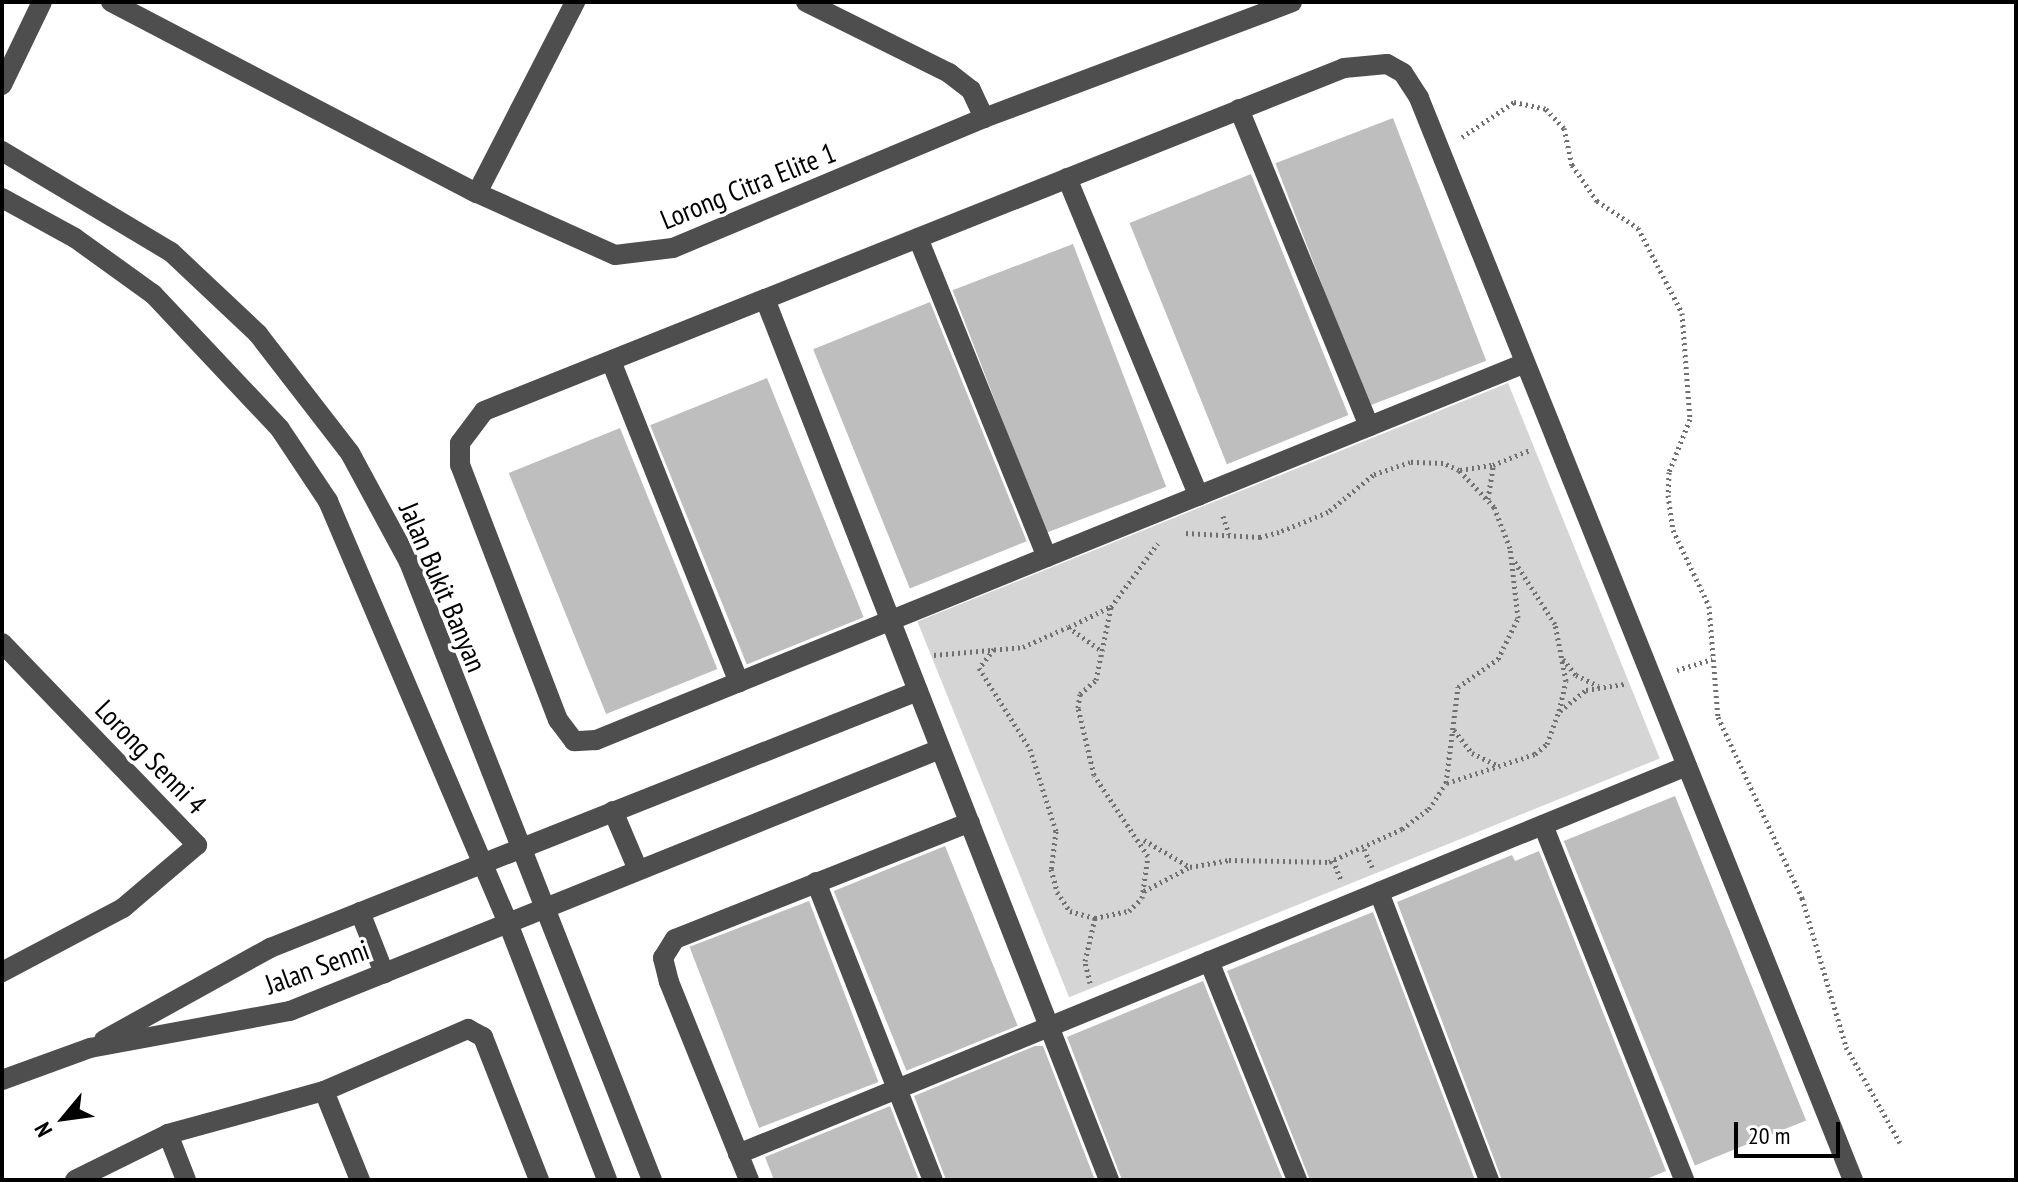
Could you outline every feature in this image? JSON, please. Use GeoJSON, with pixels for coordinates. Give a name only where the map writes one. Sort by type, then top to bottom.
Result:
{"type":"FeatureCollection","features":[{"type":"Feature","properties":{"kind":"street"},"geometry":{"type":"LineString","coordinates":[[2,85],[42,2]]}},
{"type":"Feature","properties":{"kind":"street","name":"Lorong Citra Elite 1"},"geometry":{"type":"LineString","coordinates":[[111,2],[477,193],[597,252],[652,254],[984,118],[1292,2]]}},
{"type":"Feature","properties":{"kind":"street"},"geometry":{"type":"LineString","coordinates":[[477,193],[575,2]]}},
{"type":"Feature","properties":{"kind":"street"},"geometry":{"type":"LineString","coordinates":[[806,2],[949,73],[971,90],[984,118]]}},
{"type":"Feature","properties":{"kind":"street"},"geometry":{"type":"LineString","coordinates":[[1525,363],[596,740],[574,741],[558,720],[460,465],[460,443],[484,411],[1344,68],[1387,64],[1403,73],[1419,98],[1853,1180]]}},
{"type":"Feature","properties":{"kind":"street"},"geometry":{"type":"LineString","coordinates":[[1239,109],[1369,426]]}},
{"type":"Feature","properties":{"kind":"street","name":"Jalan Bukit Banyan"},"geometry":{"type":"LineString","coordinates":[[2,151],[171,252],[258,334],[350,453],[409,562],[652,1180]]}},
{"type":"Feature","properties":{"kind":"street"},"geometry":{"type":"LineString","coordinates":[[1067,178],[1199,496]]}},
{"type":"Feature","properties":{"kind":"street"},"geometry":{"type":"LineString","coordinates":[[6,197],[153,294],[280,429],[328,501],[508,923],[607,1180]]}},
{"type":"Feature","properties":{"kind":"street"},"geometry":{"type":"LineString","coordinates":[[918,238],[1047,557]]}},
{"type":"Feature","properties":{"kind":"street"},"geometry":{"type":"LineString","coordinates":[[765,299],[1109,1180]]}},
{"type":"Feature","properties":{"kind":"street"},"geometry":{"type":"LineString","coordinates":[[611,361],[739,682]]}},
{"type":"Feature","properties":{"kind":"street","name":"Lorong Senni 4"},"geometry":{"type":"LineString","coordinates":[[2,643],[197,845],[123,908],[2,972]]}},
{"type":"Feature","properties":{"kind":"street","name":"Jalan Senni"},"geometry":{"type":"LineString","coordinates":[[2,1080],[90,1048],[270,948],[918,691]]}},
{"type":"Feature","properties":{"kind":"street","name":"Jalan Senni"},"geometry":{"type":"LineString","coordinates":[[90,1048],[290,1011],[940,749]]}},
{"type":"Feature","properties":{"kind":"street"},"geometry":{"type":"LineString","coordinates":[[738,1154],[1687,766]]}},
{"type":"Feature","properties":{"kind":"street"},"geometry":{"type":"LineString","coordinates":[[613,811],[638,870]]}},
{"type":"Feature","properties":{"kind":"street"},"geometry":{"type":"LineString","coordinates":[[749,1180],[663,958],[675,939],[970,822]]}},
{"type":"Feature","properties":{"kind":"street"},"geometry":{"type":"LineString","coordinates":[[1543,825],[1684,1180]]}},
{"type":"Feature","properties":{"kind":"street"},"geometry":{"type":"LineString","coordinates":[[816,882],[933,1180]]}},
{"type":"Feature","properties":{"kind":"street"},"geometry":{"type":"LineString","coordinates":[[1379,892],[1489,1180]]}},
{"type":"Feature","properties":{"kind":"street"},"geometry":{"type":"LineString","coordinates":[[360,912],[384,973]]}},
{"type":"Feature","properties":{"kind":"street"},"geometry":{"type":"LineString","coordinates":[[1209,961],[1297,1180]]}},
{"type":"Feature","properties":{"kind":"street"},"geometry":{"type":"LineString","coordinates":[[75,1180],[168,1134],[324,1091],[475,1030],[539,1180]]}},
{"type":"Feature","properties":{"kind":"street"},"geometry":{"type":"LineString","coordinates":[[324,1091],[360,1180]]}},
{"type":"Feature","properties":{"kind":"street"},"geometry":{"type":"LineString","coordinates":[[168,1134],[186,1180]]}},
{"type":"Feature","properties":{"kind":"path"},"geometry":{"type":"LineString","coordinates":[[1439,148],[1514,102],[1546,109],[1564,128],[1572,165],[1597,201],[1638,228],[1682,313],[1690,419],[1669,472],[1668,495],[1673,530],[1709,606],[1718,717],[1802,898],[1846,1047],[1900,1143]]}},
{"type":"Feature","properties":{"kind":"path"},"geometry":{"type":"LineString","coordinates":[[1175,536],[1260,537],[1314,521],[1385,470],[1410,462],[1459,470],[1493,465],[1556,439]]}},
{"type":"Feature","properties":{"kind":"path"},"geometry":{"type":"LineString","coordinates":[[1488,500],[1493,465]]}},
{"type":"Feature","properties":{"kind":"path"},"geometry":{"type":"LineString","coordinates":[[1446,783],[1499,766],[1547,744],[1566,681],[1563,659],[1546,603],[1512,557],[1488,500],[1459,470]]}},
{"type":"Feature","properties":{"kind":"path"},"geometry":{"type":"LineString","coordinates":[[1144,891],[1148,856],[1143,840],[1094,775],[1083,744],[1080,694],[1096,680],[1111,607],[1162,540]]}},
{"type":"Feature","properties":{"kind":"path"},"geometry":{"type":"LineString","coordinates":[[994,649],[979,668],[1034,761],[1056,831],[1051,869],[1057,892],[1070,911],[1095,918],[1129,911],[1144,891],[1190,867],[1229,860],[1329,862],[1402,829],[1429,809],[1446,783],[1458,687],[1510,643],[1519,608],[1512,557]]}},
{"type":"Feature","properties":{"kind":"path"},"geometry":{"type":"LineString","coordinates":[[905,659],[1023,647],[1111,607]]}},
{"type":"Feature","properties":{"kind":"path"},"geometry":{"type":"LineString","coordinates":[[1068,627],[1102,651]]}},
{"type":"Feature","properties":{"kind":"path"},"geometry":{"type":"LineString","coordinates":[[1563,659],[1576,675],[1600,686]]}},
{"type":"Feature","properties":{"kind":"path"},"geometry":{"type":"LineString","coordinates":[[1559,711],[1600,686],[1652,678]]}},
{"type":"Feature","properties":{"kind":"path"},"geometry":{"type":"LineString","coordinates":[[1453,729],[1472,753],[1499,766]]}},
{"type":"Feature","properties":{"kind":"path"},"geometry":{"type":"LineString","coordinates":[[1143,840],[1190,867]]}},
{"type":"Feature","properties":{"kind":"path"},"geometry":{"type":"LineString","coordinates":[[1095,918],[1085,961],[1097,1007]]}},
{"type":"Feature","properties":{"kind":"shaded area"},"geometry":{"type":"Polygon","coordinates":[[[1508,383],[1660,759],[1069,997],[917,622],[1508,383]]]}},
{"type":"Feature","properties":{"kind":"building"},"geometry":{"type":"Polygon","coordinates":[[[1393,118],[1486,361],[1369,406],[1275,163],[1393,118]]]}},
{"type":"Feature","properties":{"kind":"building"},"geometry":{"type":"Polygon","coordinates":[[[1251,174],[1348,415],[1227,464],[1130,223],[1251,174]]]}},
{"type":"Feature","properties":{"kind":"building"},"geometry":{"type":"Polygon","coordinates":[[[1073,244],[1166,487],[1046,533],[953,290],[1073,244]]]}},
{"type":"Feature","properties":{"kind":"building"},"geometry":{"type":"Polygon","coordinates":[[[930,302],[1027,541],[910,588],[813,349],[930,302]]]}},
{"type":"Feature","properties":{"kind":"building"},"geometry":{"type":"Polygon","coordinates":[[[767,378],[864,617],[747,664],[650,425],[767,378]]]}},
{"type":"Feature","properties":{"kind":"building"},"geometry":{"type":"Polygon","coordinates":[[[620,428],[717,669],[606,714],[509,473],[620,428]]]}},
{"type":"Feature","properties":{"kind":"building"},"geometry":{"type":"Polygon","coordinates":[[[1675,796],[1806,1121],[1695,1165],[1564,841],[1675,796]]]}},
{"type":"Feature","properties":{"kind":"building"},"geometry":{"type":"Polygon","coordinates":[[[945,846],[1018,1026],[906,1071],[834,891],[945,846]]]}},
{"type":"Feature","properties":{"kind":"building"},"geometry":{"type":"Polygon","coordinates":[[[1539,851],[1666,1171],[1644,1180],[1502,1180],[1397,902],[1512,855],[1515,861],[1539,851]]]}},
{"type":"Feature","properties":{"kind":"building"},"geometry":{"type":"Polygon","coordinates":[[[809,901],[879,1082],[759,1128],[690,947],[809,901]]]}},
{"type":"Feature","properties":{"kind":"building"},"geometry":{"type":"Polygon","coordinates":[[[1373,912],[1475,1180],[1310,1180],[1227,971],[1373,912]]]}},
{"type":"Feature","properties":{"kind":"building"},"geometry":{"type":"Polygon","coordinates":[[[1203,981],[1283,1180],[1122,1180],[1067,1037],[1203,981]]]}},
{"type":"Feature","properties":{"kind":"building"},"geometry":{"type":"Polygon","coordinates":[[[1035,1046],[1043,1046],[1095,1180],[946,1180],[914,1096],[1035,1046]]]}},
{"type":"Feature","properties":{"kind":"building"},"geometry":{"type":"Polygon","coordinates":[[[890,1106],[919,1180],[774,1180],[765,1157],[890,1106]]]}}]}
